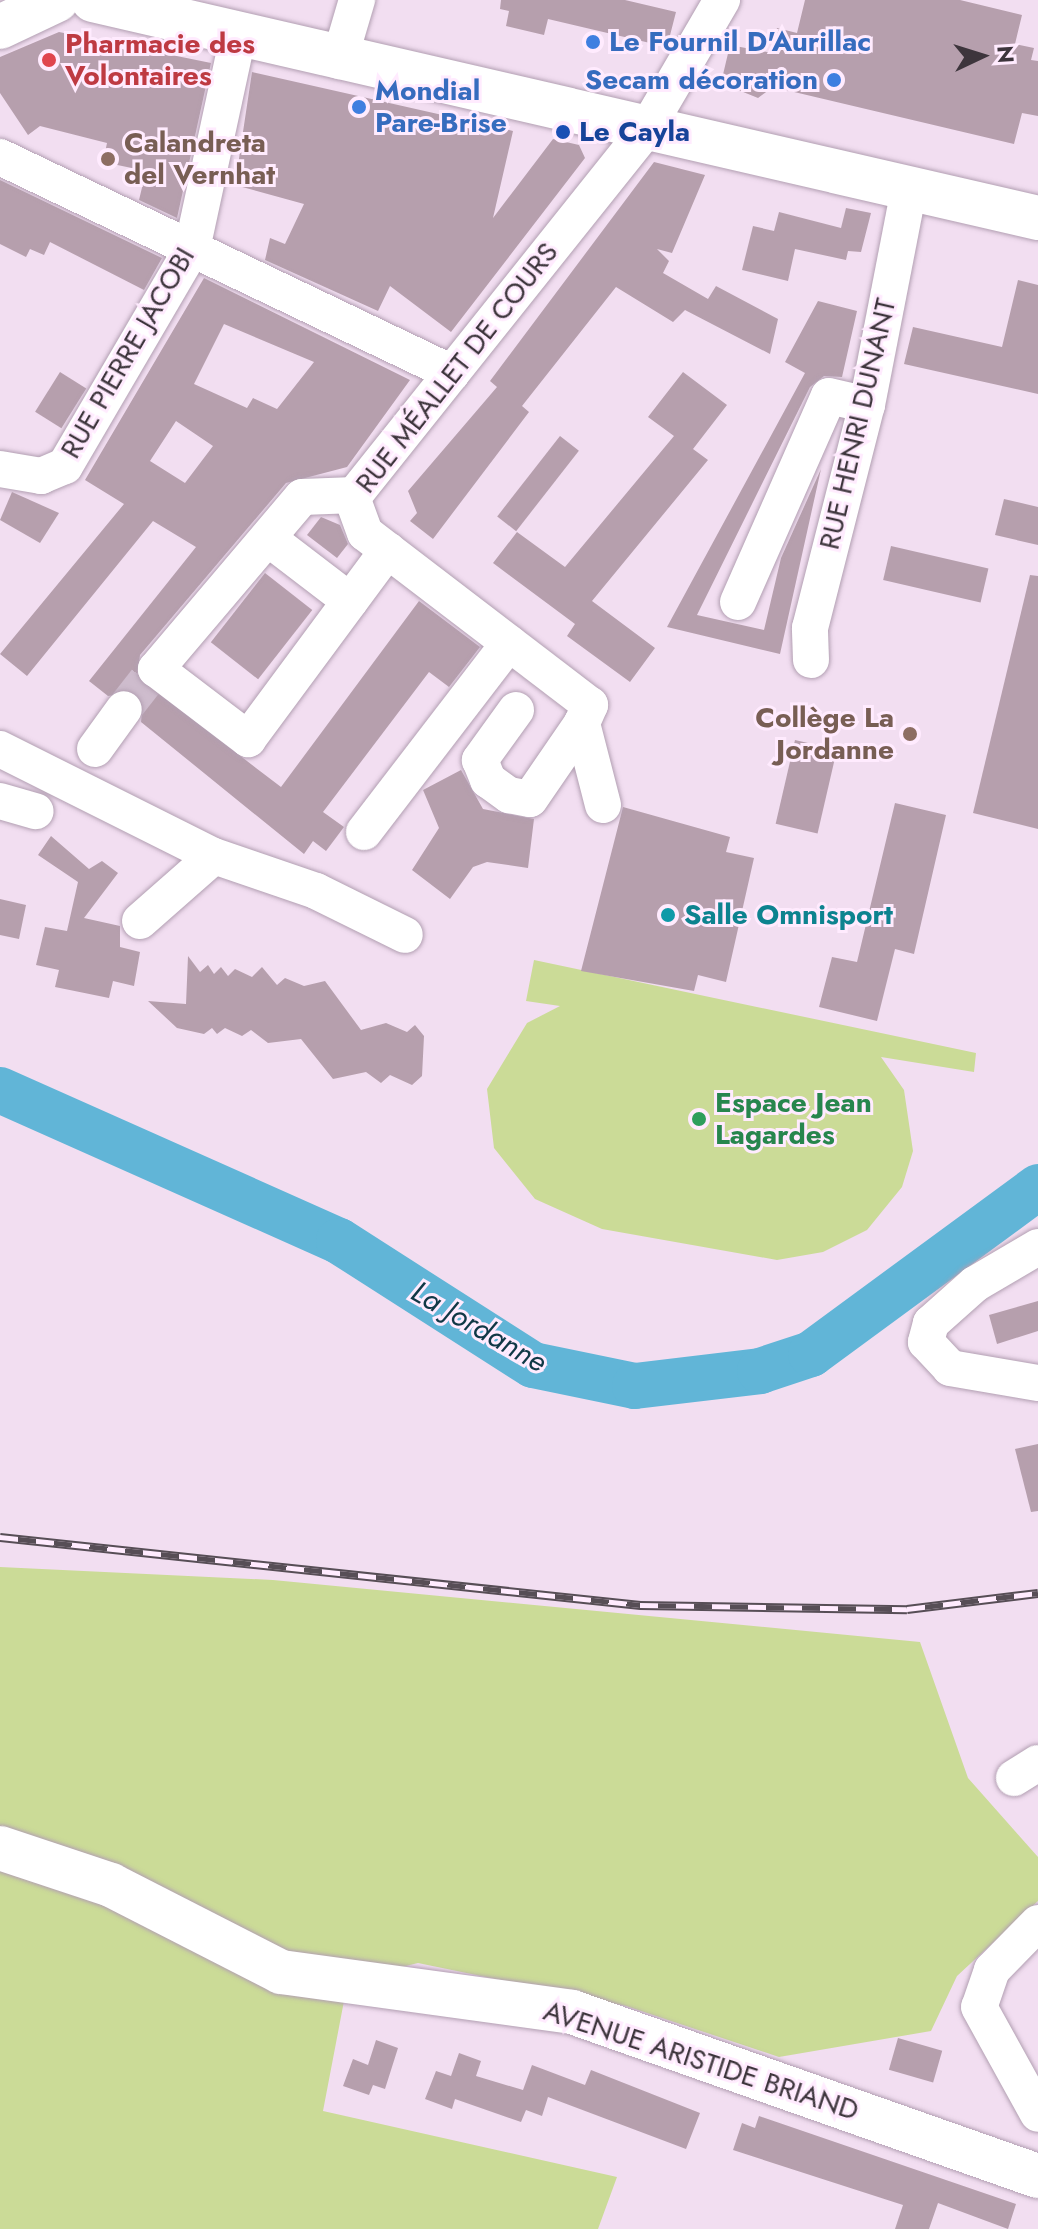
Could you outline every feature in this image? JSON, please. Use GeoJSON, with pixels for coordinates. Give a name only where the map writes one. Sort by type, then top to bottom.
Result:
{"type":"FeatureCollection","features":[{"type":"Feature","properties":{"kind":"main road"},"geometry":{"type":"LineString","coordinates":[[0,27],[57,0]]}},
{"type":"Feature","properties":{"kind":"main road"},"geometry":{"type":"LineString","coordinates":[[93,0],[339,61],[1038,218]]}},
{"type":"Feature","properties":{"kind":"main road","name":"AVENUE ARISTIDE BRIAND"},"geometry":{"type":"LineString","coordinates":[[0,1848],[111,1885],[281,1972],[572,2012],[1035,2178]]}},
{"type":"Feature","properties":{"kind":"street"},"geometry":{"type":"LineString","coordinates":[[339,61],[357,0]]}},
{"type":"Feature","properties":{"kind":"street","name":"RUE MÉALLET DE COURS"},"geometry":{"type":"LineString","coordinates":[[603,805],[603,782],[582,723],[590,705],[365,533],[355,495],[646,130],[722,0]]}},
{"type":"Feature","properties":{"kind":"street","name":"RUE PIERRE JACOBI"},"geometry":{"type":"LineString","coordinates":[[0,469],[41,476],[65,466],[192,249],[238,36]]}},
{"type":"Feature","properties":{"kind":"street"},"geometry":{"type":"LineString","coordinates":[[0,157],[452,373]]}},
{"type":"Feature","properties":{"kind":"street","name":"RUE HENRI DUNANT"},"geometry":{"type":"LineString","coordinates":[[811,660],[810,628],[867,405],[909,189]]}},
{"type":"Feature","properties":{"kind":"street"},"geometry":{"type":"LineString","coordinates":[[738,602],[829,396],[867,405]]}},
{"type":"Feature","properties":{"kind":"street"},"geometry":{"type":"LineString","coordinates":[[355,495],[302,497],[152,674],[248,739],[388,550]]}},
{"type":"Feature","properties":{"kind":"street"},"geometry":{"type":"LineString","coordinates":[[269,539],[350,601]]}},
{"type":"Feature","properties":{"kind":"street"},"geometry":{"type":"LineString","coordinates":[[364,832],[509,643]]}},
{"type":"Feature","properties":{"kind":"street"},"geometry":{"type":"LineString","coordinates":[[95,749],[124,709]]}},
{"type":"Feature","properties":{"kind":"street"},"geometry":{"type":"LineString","coordinates":[[516,710],[480,760],[488,780],[509,795],[530,799],[582,723]]}},
{"type":"Feature","properties":{"kind":"street"},"geometry":{"type":"LineString","coordinates":[[0,749],[214,856],[316,891],[405,935]]}},
{"type":"Feature","properties":{"kind":"street"},"geometry":{"type":"LineString","coordinates":[[0,801],[36,811]]}},
{"type":"Feature","properties":{"kind":"street"},"geometry":{"type":"LineString","coordinates":[[140,921],[214,856]]}},
{"type":"Feature","properties":{"kind":"street"},"geometry":{"type":"LineString","coordinates":[[1038,1247],[965,1295],[931,1323],[926,1342],[950,1368],[979,1370],[1038,1383]]}},
{"type":"Feature","properties":{"kind":"street"},"geometry":{"type":"LineString","coordinates":[[1038,1923],[992,1970],[979,2007],[1038,2114]]}},
{"type":"Feature","properties":{"kind":"green space","name":"Espace Jean Lagardes"},"geometry":{"type":"Polygon","coordinates":[[[534,960],[976,1053],[974,1072],[881,1057],[904,1090],[913,1151],[902,1187],[867,1230],[823,1252],[777,1260],[602,1229],[535,1199],[494,1148],[487,1089],[527,1023],[560,1006],[526,1001],[534,960]]]}},
{"type":"Feature","properties":{"kind":"green space"},"geometry":{"type":"Polygon","coordinates":[[[0,1567],[273,1580],[920,1642],[968,1778],[1038,1857],[1038,1901],[957,1976],[931,2031],[779,2057],[626,2006],[418,1963],[348,1980],[323,2111],[617,2177],[598,2229],[0,2229],[0,1567]]]}},
{"type":"Feature","properties":{"kind":"building"},"geometry":{"type":"Polygon","coordinates":[[[501,0],[625,0],[676,12],[667,47],[548,19],[544,35],[506,26],[509,11],[500,9],[501,0]]]}},
{"type":"Feature","properties":{"kind":"building"},"geometry":{"type":"Polygon","coordinates":[[[805,0],[960,0],[1022,15],[1015,44],[1034,48],[1031,60],[1038,61],[1038,116],[1022,113],[1014,144],[773,87],[758,98],[721,83],[730,45],[772,53],[777,28],[797,33],[805,0]]]}},
{"type":"Feature","properties":{"kind":"building"},"geometry":{"type":"Polygon","coordinates":[[[59,32],[211,63],[177,218],[139,200],[146,171],[103,162],[107,143],[40,126],[28,135],[0,93],[0,57],[59,32]]]}},
{"type":"Feature","properties":{"kind":"building"},"geometry":{"type":"Polygon","coordinates":[[[252,72],[513,131],[493,218],[553,139],[579,145],[585,158],[451,332],[390,286],[378,311],[265,260],[270,238],[285,244],[304,204],[235,185],[252,72]]]}},
{"type":"Feature","properties":{"kind":"building"},"geometry":{"type":"Polygon","coordinates":[[[654,162],[705,175],[672,253],[657,249],[669,261],[663,273],[708,299],[716,286],[778,319],[770,354],[685,310],[673,322],[616,287],[522,406],[529,412],[433,539],[410,521],[417,513],[408,491],[497,387],[490,381],[654,162]]]}},
{"type":"Feature","properties":{"kind":"building"},"geometry":{"type":"Polygon","coordinates":[[[0,180],[162,258],[144,290],[50,242],[44,255],[30,249],[26,257],[0,244],[0,180]]]}},
{"type":"Feature","properties":{"kind":"building"},"geometry":{"type":"Polygon","coordinates":[[[846,208],[871,213],[861,252],[848,251],[846,260],[795,249],[788,281],[742,270],[753,226],[774,231],[779,212],[841,228],[846,208]]]}},
{"type":"Feature","properties":{"kind":"building"},"geometry":{"type":"Polygon","coordinates":[[[204,278],[410,380],[347,467],[286,483],[140,655],[137,677],[281,787],[419,601],[480,647],[449,687],[429,672],[323,812],[344,827],[326,851],[313,841],[304,854],[141,722],[143,701],[136,692],[108,696],[89,681],[196,547],[153,521],[27,676],[0,654],[124,504],[85,480],[204,278]],[[224,324],[194,384],[247,408],[253,398],[277,409],[314,362],[224,324]],[[176,421],[150,461],[185,483],[213,446],[176,421]]]}},
{"type":"Feature","properties":{"kind":"building"},"geometry":{"type":"Polygon","coordinates":[[[1018,280],[1038,285],[1038,394],[904,364],[913,327],[1002,347],[1018,280]]]}},
{"type":"Feature","properties":{"kind":"building"},"geometry":{"type":"Polygon","coordinates":[[[818,301],[857,311],[842,377],[824,376],[810,387],[697,615],[764,630],[781,558],[821,469],[780,654],[667,627],[805,373],[785,362],[818,301]]]}},
{"type":"Feature","properties":{"kind":"building"},"geometry":{"type":"Polygon","coordinates":[[[60,372],[86,388],[61,428],[35,412],[60,372]]]}},
{"type":"Feature","properties":{"kind":"building"},"geometry":{"type":"Polygon","coordinates":[[[683,372],[727,405],[693,449],[708,460],[592,601],[655,648],[630,682],[567,636],[575,624],[493,563],[517,532],[565,567],[674,436],[648,417],[683,372]]]}},
{"type":"Feature","properties":{"kind":"building"},"geometry":{"type":"Polygon","coordinates":[[[560,436],[579,451],[516,531],[497,516],[560,436]]]}},
{"type":"Feature","properties":{"kind":"building"},"geometry":{"type":"Polygon","coordinates":[[[12,492],[59,513],[40,543],[0,520],[12,492]]]}},
{"type":"Feature","properties":{"kind":"building"},"geometry":{"type":"Polygon","coordinates":[[[1004,499],[1038,507],[1038,545],[995,535],[1004,499]]]}},
{"type":"Feature","properties":{"kind":"building"},"geometry":{"type":"Polygon","coordinates":[[[321,517],[340,525],[348,544],[337,558],[307,535],[321,517]]]}},
{"type":"Feature","properties":{"kind":"building"},"geometry":{"type":"Polygon","coordinates":[[[891,546],[988,568],[981,603],[883,580],[891,546]]]}},
{"type":"Feature","properties":{"kind":"building"},"geometry":{"type":"Polygon","coordinates":[[[265,573],[312,610],[258,679],[211,642],[265,573]]]}},
{"type":"Feature","properties":{"kind":"building"},"geometry":{"type":"Polygon","coordinates":[[[1030,575],[1038,576],[1038,829],[973,813],[1030,575]]]}},
{"type":"Feature","properties":{"kind":"building"},"geometry":{"type":"Polygon","coordinates":[[[795,740],[837,750],[818,833],[776,824],[795,740]]]}},
{"type":"Feature","properties":{"kind":"building"},"geometry":{"type":"Polygon","coordinates":[[[461,770],[483,809],[534,819],[528,868],[487,862],[473,867],[450,899],[412,870],[439,828],[423,790],[461,770]]]}},
{"type":"Feature","properties":{"kind":"building"},"geometry":{"type":"Polygon","coordinates":[[[895,803],[946,815],[914,954],[895,949],[877,1021],[819,1007],[832,957],[857,962],[895,803]]]}},
{"type":"Feature","properties":{"kind":"building","name":"Salle Omnisport"},"geometry":{"type":"Polygon","coordinates":[[[623,807],[730,837],[726,852],[754,858],[726,982],[698,975],[694,991],[581,971],[623,807]]]}},
{"type":"Feature","properties":{"kind":"building"},"geometry":{"type":"Polygon","coordinates":[[[51,836],[89,869],[102,861],[118,873],[84,918],[120,926],[120,947],[140,952],[134,986],[113,981],[109,998],[55,987],[59,970],[36,965],[45,927],[67,931],[78,882],[38,855],[51,836]]]}},
{"type":"Feature","properties":{"kind":"building"},"geometry":{"type":"Polygon","coordinates":[[[0,899],[26,905],[19,939],[0,935],[0,899]]]}},
{"type":"Feature","properties":{"kind":"building"},"geometry":{"type":"Polygon","coordinates":[[[188,956],[200,972],[208,965],[214,974],[221,967],[228,976],[235,969],[252,977],[262,967],[277,985],[285,978],[304,986],[325,981],[361,1030],[386,1023],[407,1032],[415,1025],[424,1036],[422,1076],[412,1085],[390,1075],[381,1083],[366,1072],[333,1079],[301,1039],[268,1043],[251,1030],[242,1036],[225,1028],[217,1034],[212,1028],[204,1034],[177,1028],[148,1001],[186,1004],[188,956]]]}},
{"type":"Feature","properties":{"kind":"building"},"geometry":{"type":"Polygon","coordinates":[[[1038,1301],[1038,1331],[997,1344],[989,1315],[1038,1301]]]}},
{"type":"Feature","properties":{"kind":"building"},"geometry":{"type":"Polygon","coordinates":[[[1038,1444],[1038,1511],[1031,1512],[1015,1449],[1038,1444]]]}},
{"type":"Feature","properties":{"kind":"building"},"geometry":{"type":"Polygon","coordinates":[[[898,2038],[942,2051],[933,2082],[889,2070],[898,2038]]]}},
{"type":"Feature","properties":{"kind":"building"},"geometry":{"type":"Polygon","coordinates":[[[376,2040],[398,2048],[385,2089],[373,2085],[369,2095],[343,2086],[353,2059],[368,2065],[376,2040]]]}},
{"type":"Feature","properties":{"kind":"building"},"geometry":{"type":"Polygon","coordinates":[[[459,2053],[481,2061],[476,2076],[523,2090],[532,2065],[585,2085],[591,2070],[700,2113],[686,2149],[548,2097],[542,2116],[526,2110],[521,2122],[455,2099],[452,2109],[425,2099],[436,2071],[451,2076],[459,2053]]]}},
{"type":"Feature","properties":{"kind":"building"},"geometry":{"type":"Polygon","coordinates":[[[759,2116],[1016,2204],[1008,2229],[938,2203],[929,2229],[895,2229],[903,2205],[733,2150],[742,2123],[755,2128],[759,2116]]]}},
{"type":"Feature","properties":{"kind":"waterway","name":"La Jordanne"},"geometry":{"type":"LineString","coordinates":[[0,1090],[339,1241],[533,1365],[635,1386],[760,1371],[811,1354],[1038,1187]]}},
{"type":"Feature","properties":{"kind":"tunnel"},"geometry":{"type":"LineString","coordinates":[[124,709],[147,680]]}},
{"type":"Feature","properties":{"kind":"railway"},"geometry":{"type":"LineString","coordinates":[[0,1537],[640,1605],[907,1609],[1038,1593]]}},
{"type":"Feature","properties":{"kind":"place","name":"Le Fournil D'Aurillac"},"geometry":{"type":"Point","coordinates":[593,42]}},
{"type":"Feature","properties":{"kind":"place","name":"Pharmacie des Volontaires"},"geometry":{"type":"Point","coordinates":[49,60]}},
{"type":"Feature","properties":{"kind":"place","name":"Secam décoration"},"geometry":{"type":"Point","coordinates":[834,80]}},
{"type":"Feature","properties":{"kind":"place","name":"Mondial Pare-Brise"},"geometry":{"type":"Point","coordinates":[359,107]}},
{"type":"Feature","properties":{"kind":"place","name":"Le Cayla"},"geometry":{"type":"Point","coordinates":[563,132]}},
{"type":"Feature","properties":{"kind":"place","name":"Calandreta del Vernhat"},"geometry":{"type":"Point","coordinates":[108,159]}},
{"type":"Feature","properties":{"kind":"place","name":"Collège La Jordanne"},"geometry":{"type":"Point","coordinates":[910,734]}},
{"type":"Feature","properties":{"kind":"place","name":"Salle Omnisport"},"geometry":{"type":"Point","coordinates":[668,915]}},
{"type":"Feature","properties":{"kind":"place","name":"Espace Jean Lagardes"},"geometry":{"type":"Point","coordinates":[699,1119]}}]}
